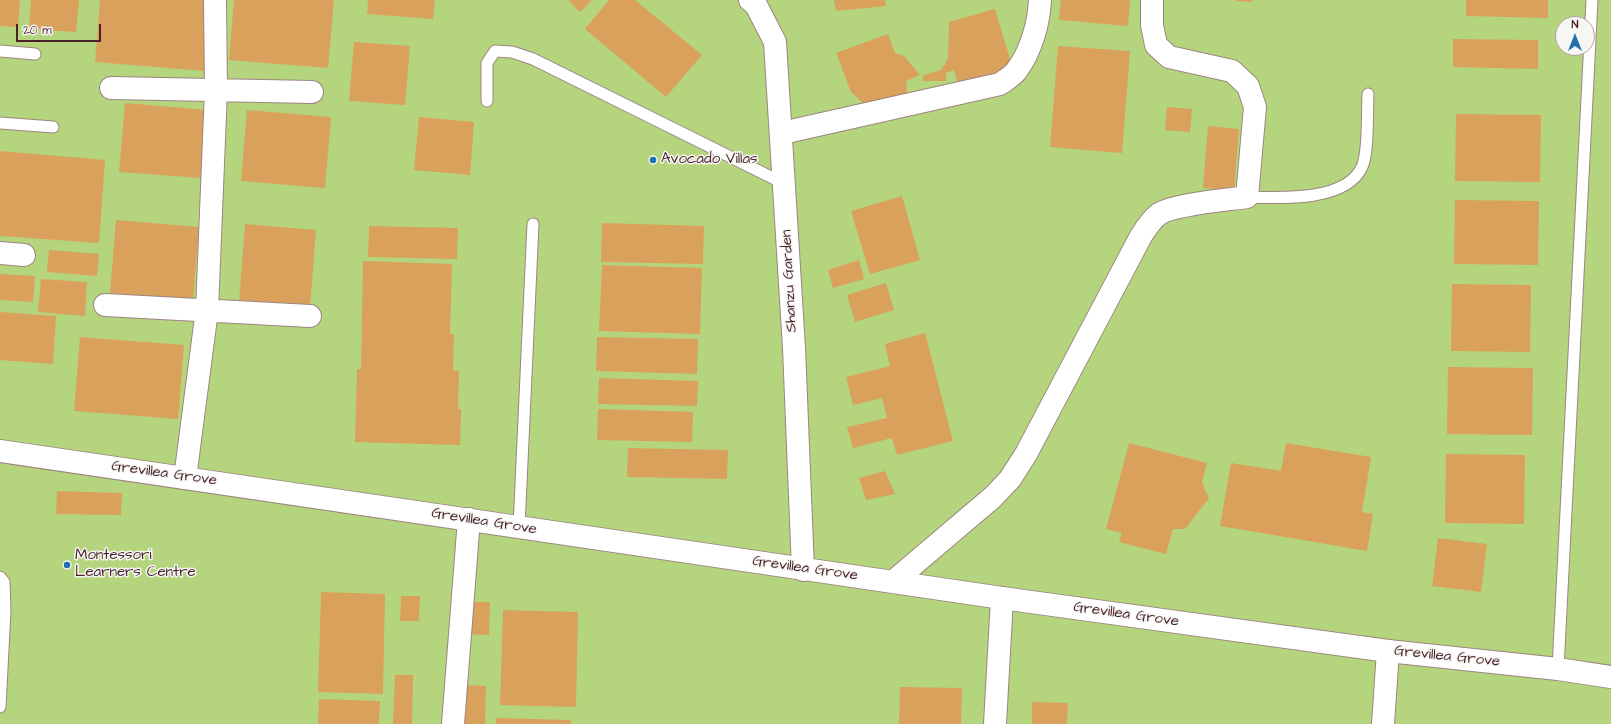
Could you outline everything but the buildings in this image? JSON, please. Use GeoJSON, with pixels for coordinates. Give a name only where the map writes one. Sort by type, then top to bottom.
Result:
{"type":"FeatureCollection","features":[{"type":"Feature","properties":{"kind":"street"},"geometry":{"type":"LineString","coordinates":[[185,478],[207,310],[216,90],[215,0]]}},
{"type":"Feature","properties":{"kind":"street","name":"Shanzu Garden"},"geometry":{"type":"LineString","coordinates":[[750,0],[756,5],[775,42],[785,184],[803,570]]}},
{"type":"Feature","properties":{"kind":"street"},"geometry":{"type":"LineString","coordinates":[[782,133],[1000,84],[1017,72],[1028,50],[1039,16],[1040,0]]}},
{"type":"Feature","properties":{"kind":"street"},"geometry":{"type":"LineString","coordinates":[[894,581],[993,497],[1010,479],[1026,454],[1150,221],[1159,214],[1171,208],[1248,197],[1256,107],[1248,86],[1232,71],[1169,57],[1156,45],[1152,25],[1152,0]]}},
{"type":"Feature","properties":{"kind":"street"},"geometry":{"type":"LineString","coordinates":[[111,88],[312,92]]}},
{"type":"Feature","properties":{"kind":"street"},"geometry":{"type":"LineString","coordinates":[[0,253],[24,255]]}},
{"type":"Feature","properties":{"kind":"street"},"geometry":{"type":"LineString","coordinates":[[105,305],[310,316]]}},
{"type":"Feature","properties":{"kind":"street","name":"Grevillea Grove"},"geometry":{"type":"LineString","coordinates":[[0,451],[1002,598],[1388,651],[1558,669],[1611,677]]}},
{"type":"Feature","properties":{"kind":"street"},"geometry":{"type":"LineString","coordinates":[[453,724],[469,519]]}},
{"type":"Feature","properties":{"kind":"street"},"geometry":{"type":"LineString","coordinates":[[995,724],[1002,598]]}},
{"type":"Feature","properties":{"kind":"street"},"geometry":{"type":"LineString","coordinates":[[1383,724],[1388,651]]}},
{"type":"Feature","properties":{"kind":"lane"},"geometry":{"type":"LineString","coordinates":[[1558,669],[1592,0]]}},
{"type":"Feature","properties":{"kind":"lane"},"geometry":{"type":"LineString","coordinates":[[0,51],[35,54]]}},
{"type":"Feature","properties":{"kind":"lane"},"geometry":{"type":"LineString","coordinates":[[487,101],[487,63],[494,52],[512,52],[533,59],[785,184]]}},
{"type":"Feature","properties":{"kind":"lane"},"geometry":{"type":"LineString","coordinates":[[1248,197],[1305,197],[1335,189],[1354,180],[1363,166],[1367,141],[1368,94]]}},
{"type":"Feature","properties":{"kind":"lane"},"geometry":{"type":"LineString","coordinates":[[0,123],[53,127]]}},
{"type":"Feature","properties":{"kind":"lane"},"geometry":{"type":"LineString","coordinates":[[519,527],[533,224]]}},
{"type":"Feature","properties":{"kind":"lane"},"geometry":{"type":"LineString","coordinates":[[0,577],[4,582],[5,611],[0,707]]}},
{"type":"Feature","properties":{"kind":"green space"},"geometry":{"type":"Polygon","coordinates":[[[0,0],[1611,0],[1611,724],[0,724],[0,0]]]}},
{"type":"Feature","properties":{"kind":"place","name":"Avocado Villas"},"geometry":{"type":"Point","coordinates":[653,160]}},
{"type":"Feature","properties":{"kind":"place","name":"Montessori Learners Centre"},"geometry":{"type":"Point","coordinates":[67,565]}}]}
